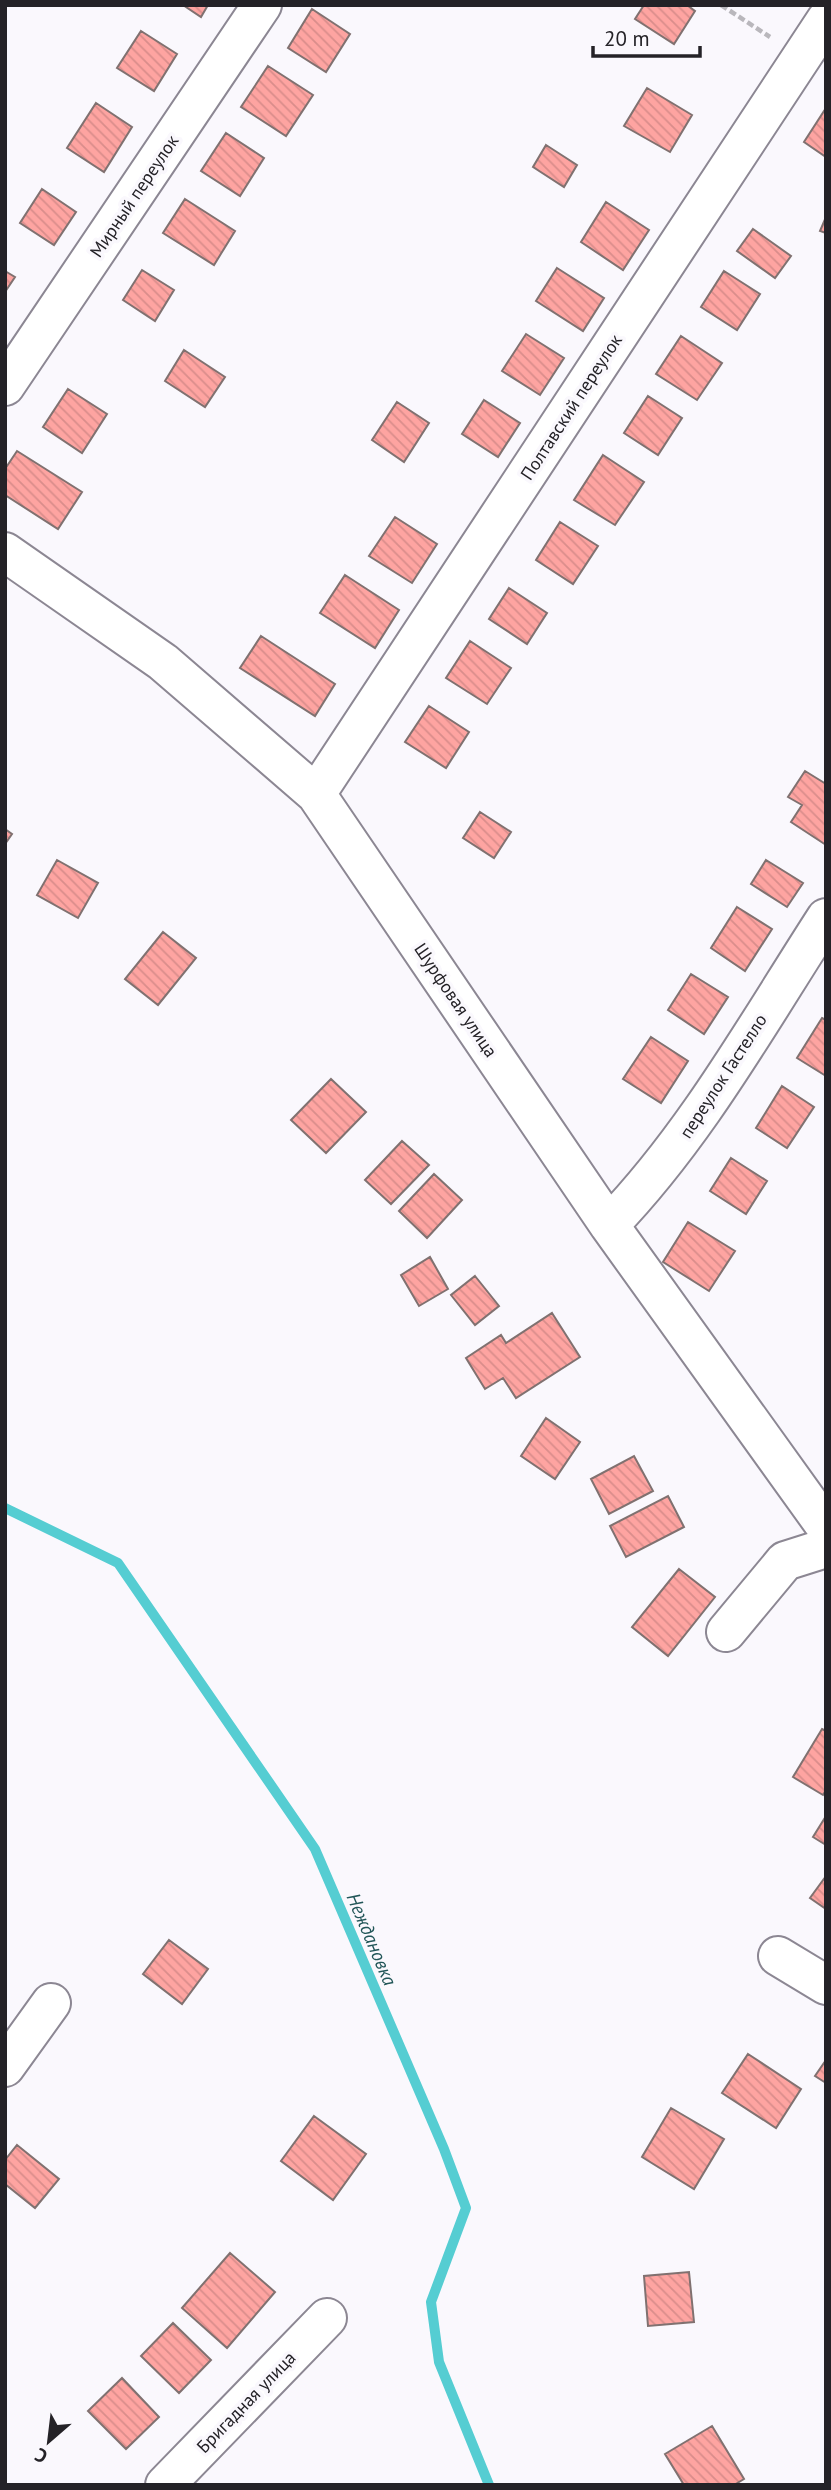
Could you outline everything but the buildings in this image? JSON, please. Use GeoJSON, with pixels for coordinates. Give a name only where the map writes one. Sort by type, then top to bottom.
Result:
{"type":"FeatureCollection","features":[{"type":"Feature","properties":{"kind":"street","name":"Мирный переулок"},"geometry":{"type":"LineString","coordinates":[[5,386],[262,5]]}},
{"type":"Feature","properties":{"kind":"street"},"geometry":{"type":"LineString","coordinates":[[801,5],[826,21]]}},
{"type":"Feature","properties":{"kind":"street","name":"Полтавский переулок"},"geometry":{"type":"LineString","coordinates":[[316,794],[826,21]]}},
{"type":"Feature","properties":{"kind":"street","name":"Шурфовая улица"},"geometry":{"type":"LineString","coordinates":[[5,552],[163,662],[316,794],[609,1224],[826,1527]]}},
{"type":"Feature","properties":{"kind":"street","name":"переулок Гастелло"},"geometry":{"type":"LineString","coordinates":[[609,1224],[652,1181],[682,1139],[826,918]]}},
{"type":"Feature","properties":{"kind":"street"},"geometry":{"type":"LineString","coordinates":[[726,1632],[785,1561],[826,1548]]}},
{"type":"Feature","properties":{"kind":"street"},"geometry":{"type":"LineString","coordinates":[[778,1955],[826,1985]]}},
{"type":"Feature","properties":{"kind":"street"},"geometry":{"type":"LineString","coordinates":[[5,2067],[51,2003]]}},
{"type":"Feature","properties":{"kind":"street","name":"Бригадная улица"},"geometry":{"type":"LineString","coordinates":[[165,2485],[327,2318]]}},
{"type":"Feature","properties":{"kind":"waterway","name":"Неждановка"},"geometry":{"type":"LineString","coordinates":[[5,1508],[118,1563],[315,1849],[444,2149],[466,2208],[431,2302],[439,2362],[489,2485]]}}]}
